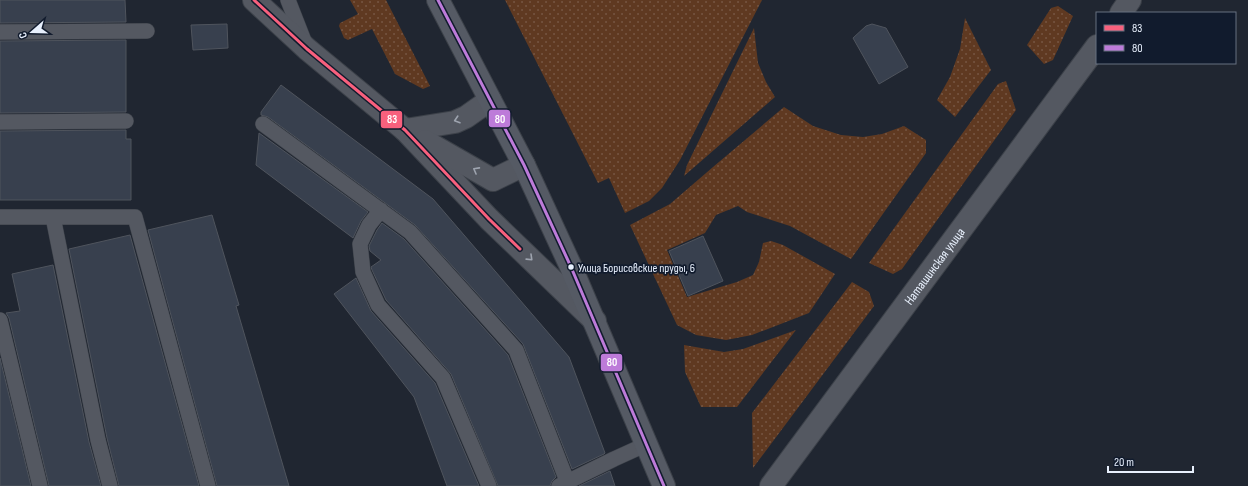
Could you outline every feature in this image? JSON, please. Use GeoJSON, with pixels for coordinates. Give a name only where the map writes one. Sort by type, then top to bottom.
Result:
{"type":"FeatureCollection","features":[{"type":"Feature","properties":{"kind":"main road"},"geometry":{"type":"LineString","coordinates":[[438,0],[524,166],[571,267],[664,486]]}},
{"type":"Feature","properties":{"kind":"street"},"geometry":{"type":"LineString","coordinates":[[254,0],[308,49],[405,130],[489,219],[595,322]]}},
{"type":"Feature","properties":{"kind":"street"},"geometry":{"type":"LineString","coordinates":[[1122,12],[1130,0]]}},
{"type":"Feature","properties":{"kind":"street","name":"Наташинская улица"},"geometry":{"type":"LineString","coordinates":[[771,486],[1096,47]]}},
{"type":"Feature","properties":{"kind":"street"},"geometry":{"type":"LineString","coordinates":[[405,130],[455,122],[466,117],[490,100]]}},
{"type":"Feature","properties":{"kind":"street"},"geometry":{"type":"LineString","coordinates":[[405,130],[493,180],[524,166]]}},
{"type":"Feature","properties":{"kind":"lane"},"geometry":{"type":"LineString","coordinates":[[288,0],[308,49]]}},
{"type":"Feature","properties":{"kind":"lane"},"geometry":{"type":"LineString","coordinates":[[0,32],[147,31]]}},
{"type":"Feature","properties":{"kind":"lane"},"geometry":{"type":"LineString","coordinates":[[0,122],[126,121]]}},
{"type":"Feature","properties":{"kind":"lane"},"geometry":{"type":"LineString","coordinates":[[263,124],[410,232],[516,350],[565,485],[614,459],[647,444]]}},
{"type":"Feature","properties":{"kind":"lane"},"geometry":{"type":"LineString","coordinates":[[381,210],[368,225],[360,244],[363,272],[378,305],[443,378],[489,486]]}},
{"type":"Feature","properties":{"kind":"lane"},"geometry":{"type":"LineString","coordinates":[[0,217],[135,216],[208,486]]}},
{"type":"Feature","properties":{"kind":"lane"},"geometry":{"type":"LineString","coordinates":[[53,217],[97,432],[110,486]]}},
{"type":"Feature","properties":{"kind":"lane"},"geometry":{"type":"LineString","coordinates":[[0,320],[40,486]]}},
{"type":"Feature","properties":{"kind":"shaded area"},"geometry":{"type":"Polygon","coordinates":[[[350,0],[386,0],[430,86],[423,89],[395,74],[372,29],[348,40],[344,38],[339,26],[340,23],[358,14],[350,0]]]}},
{"type":"Feature","properties":{"kind":"shaded area"},"geometry":{"type":"Polygon","coordinates":[[[505,0],[762,0],[680,160],[662,188],[649,201],[625,213],[609,178],[598,183],[505,0]]]}},
{"type":"Feature","properties":{"kind":"shaded area"},"geometry":{"type":"Polygon","coordinates":[[[1058,6],[1073,16],[1053,60],[1044,64],[1027,45],[1051,8],[1058,6]]]}},
{"type":"Feature","properties":{"kind":"shaded area"},"geometry":{"type":"Polygon","coordinates":[[[965,18],[991,70],[955,117],[937,100],[950,77],[960,49],[965,18]]]}},
{"type":"Feature","properties":{"kind":"shaded area"},"geometry":{"type":"Polygon","coordinates":[[[754,28],[758,63],[766,82],[775,97],[684,176],[687,165],[754,28]]]}},
{"type":"Feature","properties":{"kind":"shaded area"},"geometry":{"type":"Polygon","coordinates":[[[1006,81],[1016,110],[902,269],[893,274],[869,263],[998,84],[1006,81]]]}},
{"type":"Feature","properties":{"kind":"shaded area"},"geometry":{"type":"Polygon","coordinates":[[[784,107],[813,126],[841,135],[863,137],[882,134],[904,126],[926,140],[926,153],[851,259],[790,226],[747,212],[738,206],[716,215],[705,233],[667,250],[687,297],[737,282],[753,275],[759,262],[763,243],[771,241],[783,245],[835,274],[809,313],[752,335],[726,340],[696,335],[677,325],[630,225],[670,204],[784,107]]]}},
{"type":"Feature","properties":{"kind":"shaded area"},"geometry":{"type":"Polygon","coordinates":[[[852,282],[869,292],[874,306],[753,468],[752,413],[852,282]]]}},
{"type":"Feature","properties":{"kind":"shaded area"},"geometry":{"type":"Polygon","coordinates":[[[796,330],[737,407],[701,407],[685,372],[684,345],[724,352],[743,349],[796,330]]]}},
{"type":"Feature","properties":{"kind":"building"},"geometry":{"type":"Polygon","coordinates":[[[0,0],[125,0],[126,22],[0,23],[0,0]]]}},
{"type":"Feature","properties":{"kind":"building"},"geometry":{"type":"Polygon","coordinates":[[[227,24],[228,48],[193,50],[191,25],[227,24]]]}},
{"type":"Feature","properties":{"kind":"building"},"geometry":{"type":"Polygon","coordinates":[[[872,24],[886,28],[908,67],[879,84],[853,38],[866,26],[872,24]]]}},
{"type":"Feature","properties":{"kind":"building"},"geometry":{"type":"Polygon","coordinates":[[[126,40],[126,112],[0,113],[0,41],[126,40]]]}},
{"type":"Feature","properties":{"kind":"building"},"geometry":{"type":"Polygon","coordinates":[[[281,85],[433,199],[569,357],[605,453],[604,454],[572,469],[523,344],[415,225],[268,117],[261,115],[261,112],[281,85]]]}},
{"type":"Feature","properties":{"kind":"building"},"geometry":{"type":"Polygon","coordinates":[[[126,130],[126,139],[131,139],[131,200],[0,200],[0,131],[126,130]]]}},
{"type":"Feature","properties":{"kind":"building"},"geometry":{"type":"Polygon","coordinates":[[[259,133],[368,212],[361,221],[353,238],[256,165],[259,133]]]}},
{"type":"Feature","properties":{"kind":"building"},"geometry":{"type":"Polygon","coordinates":[[[212,215],[239,305],[236,306],[289,486],[217,486],[148,230],[212,215]]]}},
{"type":"Feature","properties":{"kind":"building"},"geometry":{"type":"Polygon","coordinates":[[[382,223],[404,239],[508,355],[556,477],[550,486],[498,486],[451,374],[386,300],[372,270],[371,267],[381,260],[370,251],[369,246],[382,223]]]}},
{"type":"Feature","properties":{"kind":"building"},"geometry":{"type":"Polygon","coordinates":[[[130,235],[199,486],[119,486],[107,438],[69,249],[130,235]]]}},
{"type":"Feature","properties":{"kind":"building"},"geometry":{"type":"Polygon","coordinates":[[[703,236],[723,281],[688,296],[669,251],[703,236]]]}},
{"type":"Feature","properties":{"kind":"building"},"geometry":{"type":"Polygon","coordinates":[[[53,265],[89,442],[101,486],[49,486],[9,318],[6,313],[20,311],[12,274],[53,265]]]}},
{"type":"Feature","properties":{"kind":"building"},"geometry":{"type":"Polygon","coordinates":[[[356,278],[371,311],[435,383],[479,486],[447,486],[414,397],[334,294],[356,278]]]}},
{"type":"Feature","properties":{"kind":"building"},"geometry":{"type":"Polygon","coordinates":[[[0,358],[31,486],[0,486],[0,358]]]}},
{"type":"Feature","properties":{"kind":"building"},"geometry":{"type":"Polygon","coordinates":[[[610,471],[615,486],[579,486],[610,471]]]}},
{"type":"Feature","properties":{"kind":"transit line","name":"83"},"geometry":{"type":"LineString","coordinates":[[254,0],[307,49],[405,130],[489,219],[520,249]]}},
{"type":"Feature","properties":{"kind":"transit line","name":"80"},"geometry":{"type":"LineString","coordinates":[[438,0],[524,165],[571,267],[664,486]]}},
{"type":"Feature","properties":{"kind":"place","name":"Улица Борисовские пруды, 6"},"geometry":{"type":"Point","coordinates":[571,267]}}]}
